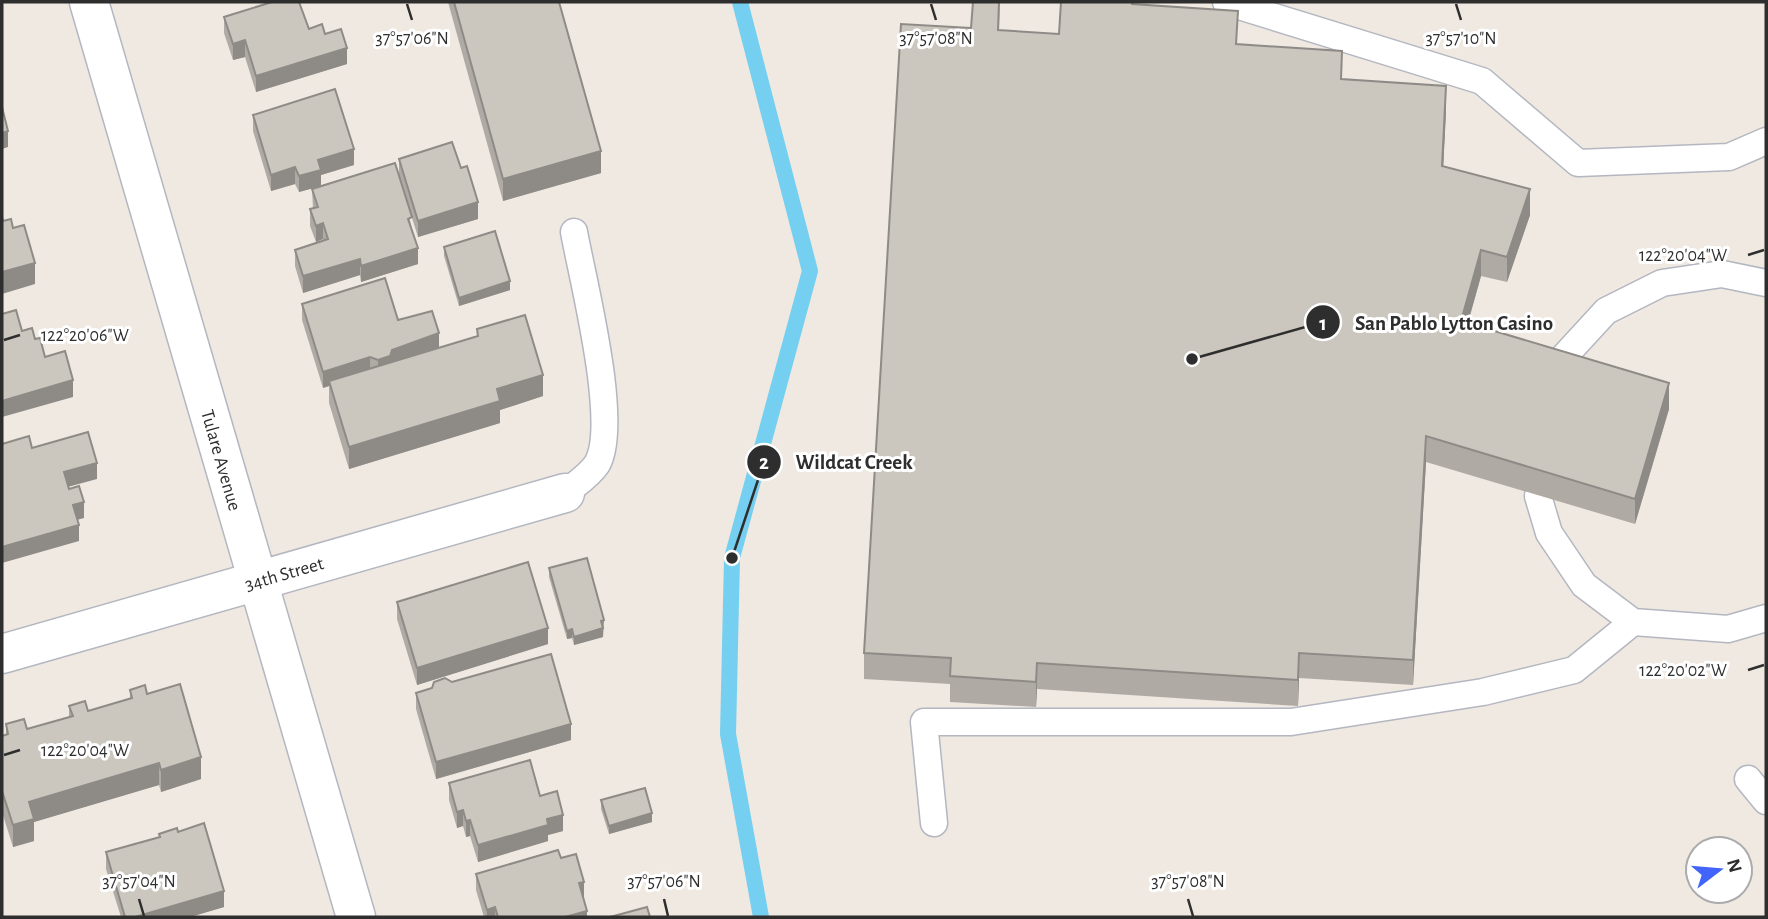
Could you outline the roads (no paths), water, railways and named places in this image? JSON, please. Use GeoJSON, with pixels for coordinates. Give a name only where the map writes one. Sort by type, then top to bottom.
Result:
{"type":"FeatureCollection","features":[{"type":"Feature","properties":{"kind":"street","name":"Tulare Avenue"},"geometry":{"type":"LineString","coordinates":[[89,2],[356,917]]}},
{"type":"Feature","properties":{"kind":"street","name":"34th Street"},"geometry":{"type":"LineString","coordinates":[[2,654],[565,493]]}},
{"type":"Feature","properties":{"kind":"lane"},"geometry":{"type":"LineString","coordinates":[[1226,2],[1482,81],[1578,163],[1729,157],[1766,141]]}},
{"type":"Feature","properties":{"kind":"lane"},"geometry":{"type":"LineString","coordinates":[[565,493],[596,465],[601,453],[605,403],[596,341],[574,232]]}},
{"type":"Feature","properties":{"kind":"lane"},"geometry":{"type":"LineString","coordinates":[[1549,373],[1606,311],[1662,283],[1722,274],[1766,283]]}},
{"type":"Feature","properties":{"kind":"lane"},"geometry":{"type":"LineString","coordinates":[[1538,496],[1549,533],[1584,585],[1633,622],[1728,629],[1766,618]]}},
{"type":"Feature","properties":{"kind":"lane"},"geometry":{"type":"LineString","coordinates":[[934,823],[924,722],[1291,722],[1483,692],[1574,670],[1633,622]]}},
{"type":"Feature","properties":{"kind":"lane"},"geometry":{"type":"LineString","coordinates":[[1748,779],[1766,801]]}},
{"type":"Feature","properties":{"kind":"waterway"},"geometry":{"type":"LineString","coordinates":[[740,2],[810,271],[732,558],[728,734],[761,917]]}},
{"type":"Feature","properties":{"kind":"place","name":"San Pablo Lytton Casino"},"geometry":{"type":"Point","coordinates":[1192,359]}},
{"type":"Feature","properties":{"kind":"place","name":"Wildcat Creek"},"geometry":{"type":"Point","coordinates":[732,558]}}]}
